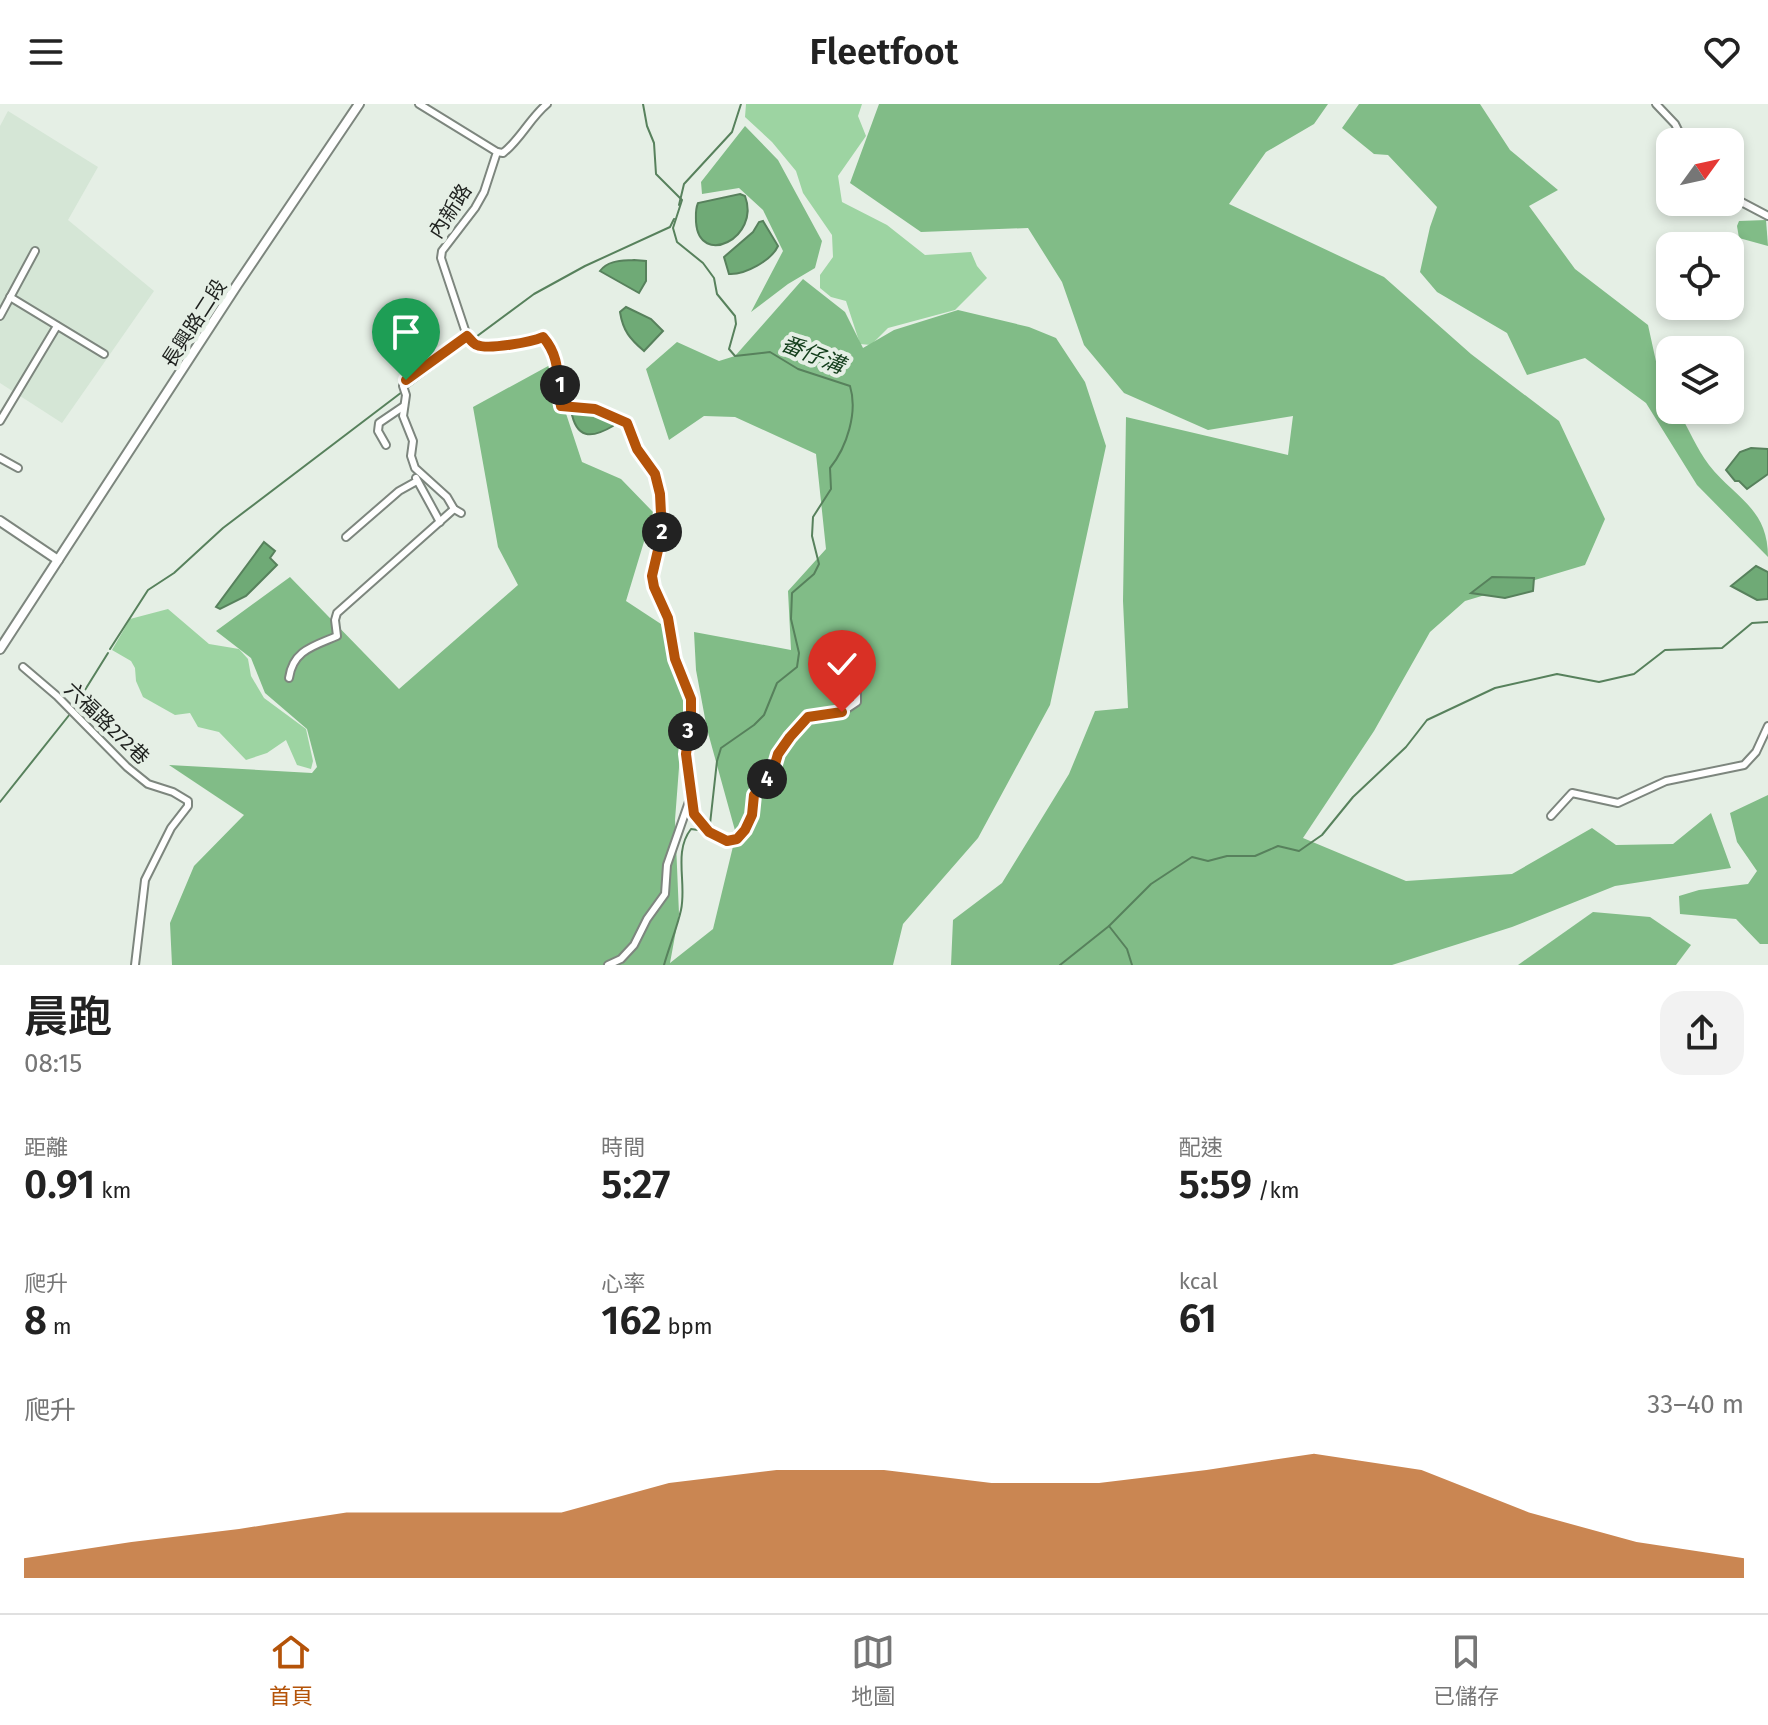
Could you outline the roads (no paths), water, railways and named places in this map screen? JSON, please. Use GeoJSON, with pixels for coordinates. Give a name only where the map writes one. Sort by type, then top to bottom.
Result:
{"type":"FeatureCollection","features":[{"type":"Feature","properties":{"kind":"street","name":"長興路二段"},"geometry":{"type":"LineString","coordinates":[[0,649],[359,104]]}},
{"type":"Feature","properties":{"kind":"street"},"geometry":{"type":"LineString","coordinates":[[419,104],[503,153],[547,104]]}},
{"type":"Feature","properties":{"kind":"street"},"geometry":{"type":"LineString","coordinates":[[1656,104],[1677,128]]}},
{"type":"Feature","properties":{"kind":"street","name":"內新路"},"geometry":{"type":"LineString","coordinates":[[467,336],[441,258],[442,251],[479,200],[497,152]]}},
{"type":"Feature","properties":{"kind":"street"},"geometry":{"type":"LineString","coordinates":[[1744,203],[1768,216]]}},
{"type":"Feature","properties":{"kind":"street"},"geometry":{"type":"LineString","coordinates":[[0,316],[35,251]]}},
{"type":"Feature","properties":{"kind":"street"},"geometry":{"type":"LineString","coordinates":[[10,297],[104,354]]}},
{"type":"Feature","properties":{"kind":"street"},"geometry":{"type":"LineString","coordinates":[[0,421],[57,326]]}},
{"type":"Feature","properties":{"kind":"street"},"geometry":{"type":"LineString","coordinates":[[289,678],[291,663],[308,648],[337,636],[337,613],[440,522],[458,511],[418,471],[411,456],[413,441],[403,416],[406,395],[403,386],[406,380],[467,336],[477,345],[489,346],[534,341],[543,337],[559,366],[561,406],[595,409],[627,423],[637,449],[655,474],[660,494],[662,533],[652,576],[668,618],[675,659],[691,699],[686,754],[691,796],[694,814],[709,832],[727,841],[737,839],[752,815],[754,795],[773,771],[778,754],[790,737],[808,717],[842,712],[857,702],[857,679],[845,648]]}},
{"type":"Feature","properties":{"kind":"street"},"geometry":{"type":"LineString","coordinates":[[386,445],[378,431],[379,423],[404,406]]}},
{"type":"Feature","properties":{"kind":"street"},"geometry":{"type":"LineString","coordinates":[[0,458],[18,468]]}},
{"type":"Feature","properties":{"kind":"street"},"geometry":{"type":"LineString","coordinates":[[418,471],[417,481],[440,522]]}},
{"type":"Feature","properties":{"kind":"street"},"geometry":{"type":"LineString","coordinates":[[346,537],[399,491],[417,481]]}},
{"type":"Feature","properties":{"kind":"street"},"geometry":{"type":"LineString","coordinates":[[0,521],[58,560]]}},
{"type":"Feature","properties":{"kind":"street","name":"六福路272巷"},"geometry":{"type":"LineString","coordinates":[[23,667],[57,696],[127,767],[148,784],[173,792],[188,801],[145,880],[135,965]]}},
{"type":"Feature","properties":{"kind":"street"},"geometry":{"type":"LineString","coordinates":[[1551,816],[1566,796],[1572,793],[1618,803],[1666,781],[1744,765],[1756,752],[1768,726]]}},
{"type":"Feature","properties":{"kind":"street"},"geometry":{"type":"LineString","coordinates":[[608,965],[621,959],[634,945],[665,894],[667,865],[691,796]]}},
{"type":"Feature","properties":{"kind":"waterway","name":"番仔溝"},"geometry":{"type":"LineString","coordinates":[[643,104],[654,143],[656,174],[682,200],[673,228],[677,242],[703,263],[714,278],[717,294],[735,316],[736,324],[729,349],[735,356],[770,352],[798,369],[850,386],[853,407],[846,440],[830,468],[831,489],[813,517],[812,536],[819,564],[814,574],[792,593],[791,619],[799,653],[797,667],[777,683],[764,715],[721,748],[710,824],[698,830],[691,829],[683,848],[681,910],[664,965]]}},
{"type":"Feature","properties":{"kind":"waterway"},"geometry":{"type":"LineString","coordinates":[[679,205],[684,184],[732,132],[741,104]]}},
{"type":"Feature","properties":{"kind":"waterway"},"geometry":{"type":"LineString","coordinates":[[407,388],[534,294],[585,266],[670,227],[674,219]]}},
{"type":"Feature","properties":{"kind":"waterway"},"geometry":{"type":"LineString","coordinates":[[110,649],[148,590],[174,573],[223,528],[402,392]]}},
{"type":"Feature","properties":{"kind":"waterway"},"geometry":{"type":"LineString","coordinates":[[1060,965],[1109,926],[1151,884],[1192,857],[1208,861],[1227,856],[1255,856],[1278,846],[1299,851],[1322,835],[1353,797],[1406,747],[1427,720],[1495,688],[1557,674],[1599,682],[1634,674],[1665,650],[1722,648],[1752,623],[1768,622]]}},
{"type":"Feature","properties":{"kind":"waterway"},"geometry":{"type":"LineString","coordinates":[[75,706],[108,653]]}},
{"type":"Feature","properties":{"kind":"waterway"},"geometry":{"type":"LineString","coordinates":[[0,802],[70,714]]}},
{"type":"Feature","properties":{"kind":"waterway"},"geometry":{"type":"LineString","coordinates":[[1109,926],[1127,949],[1132,965]]}}]}
